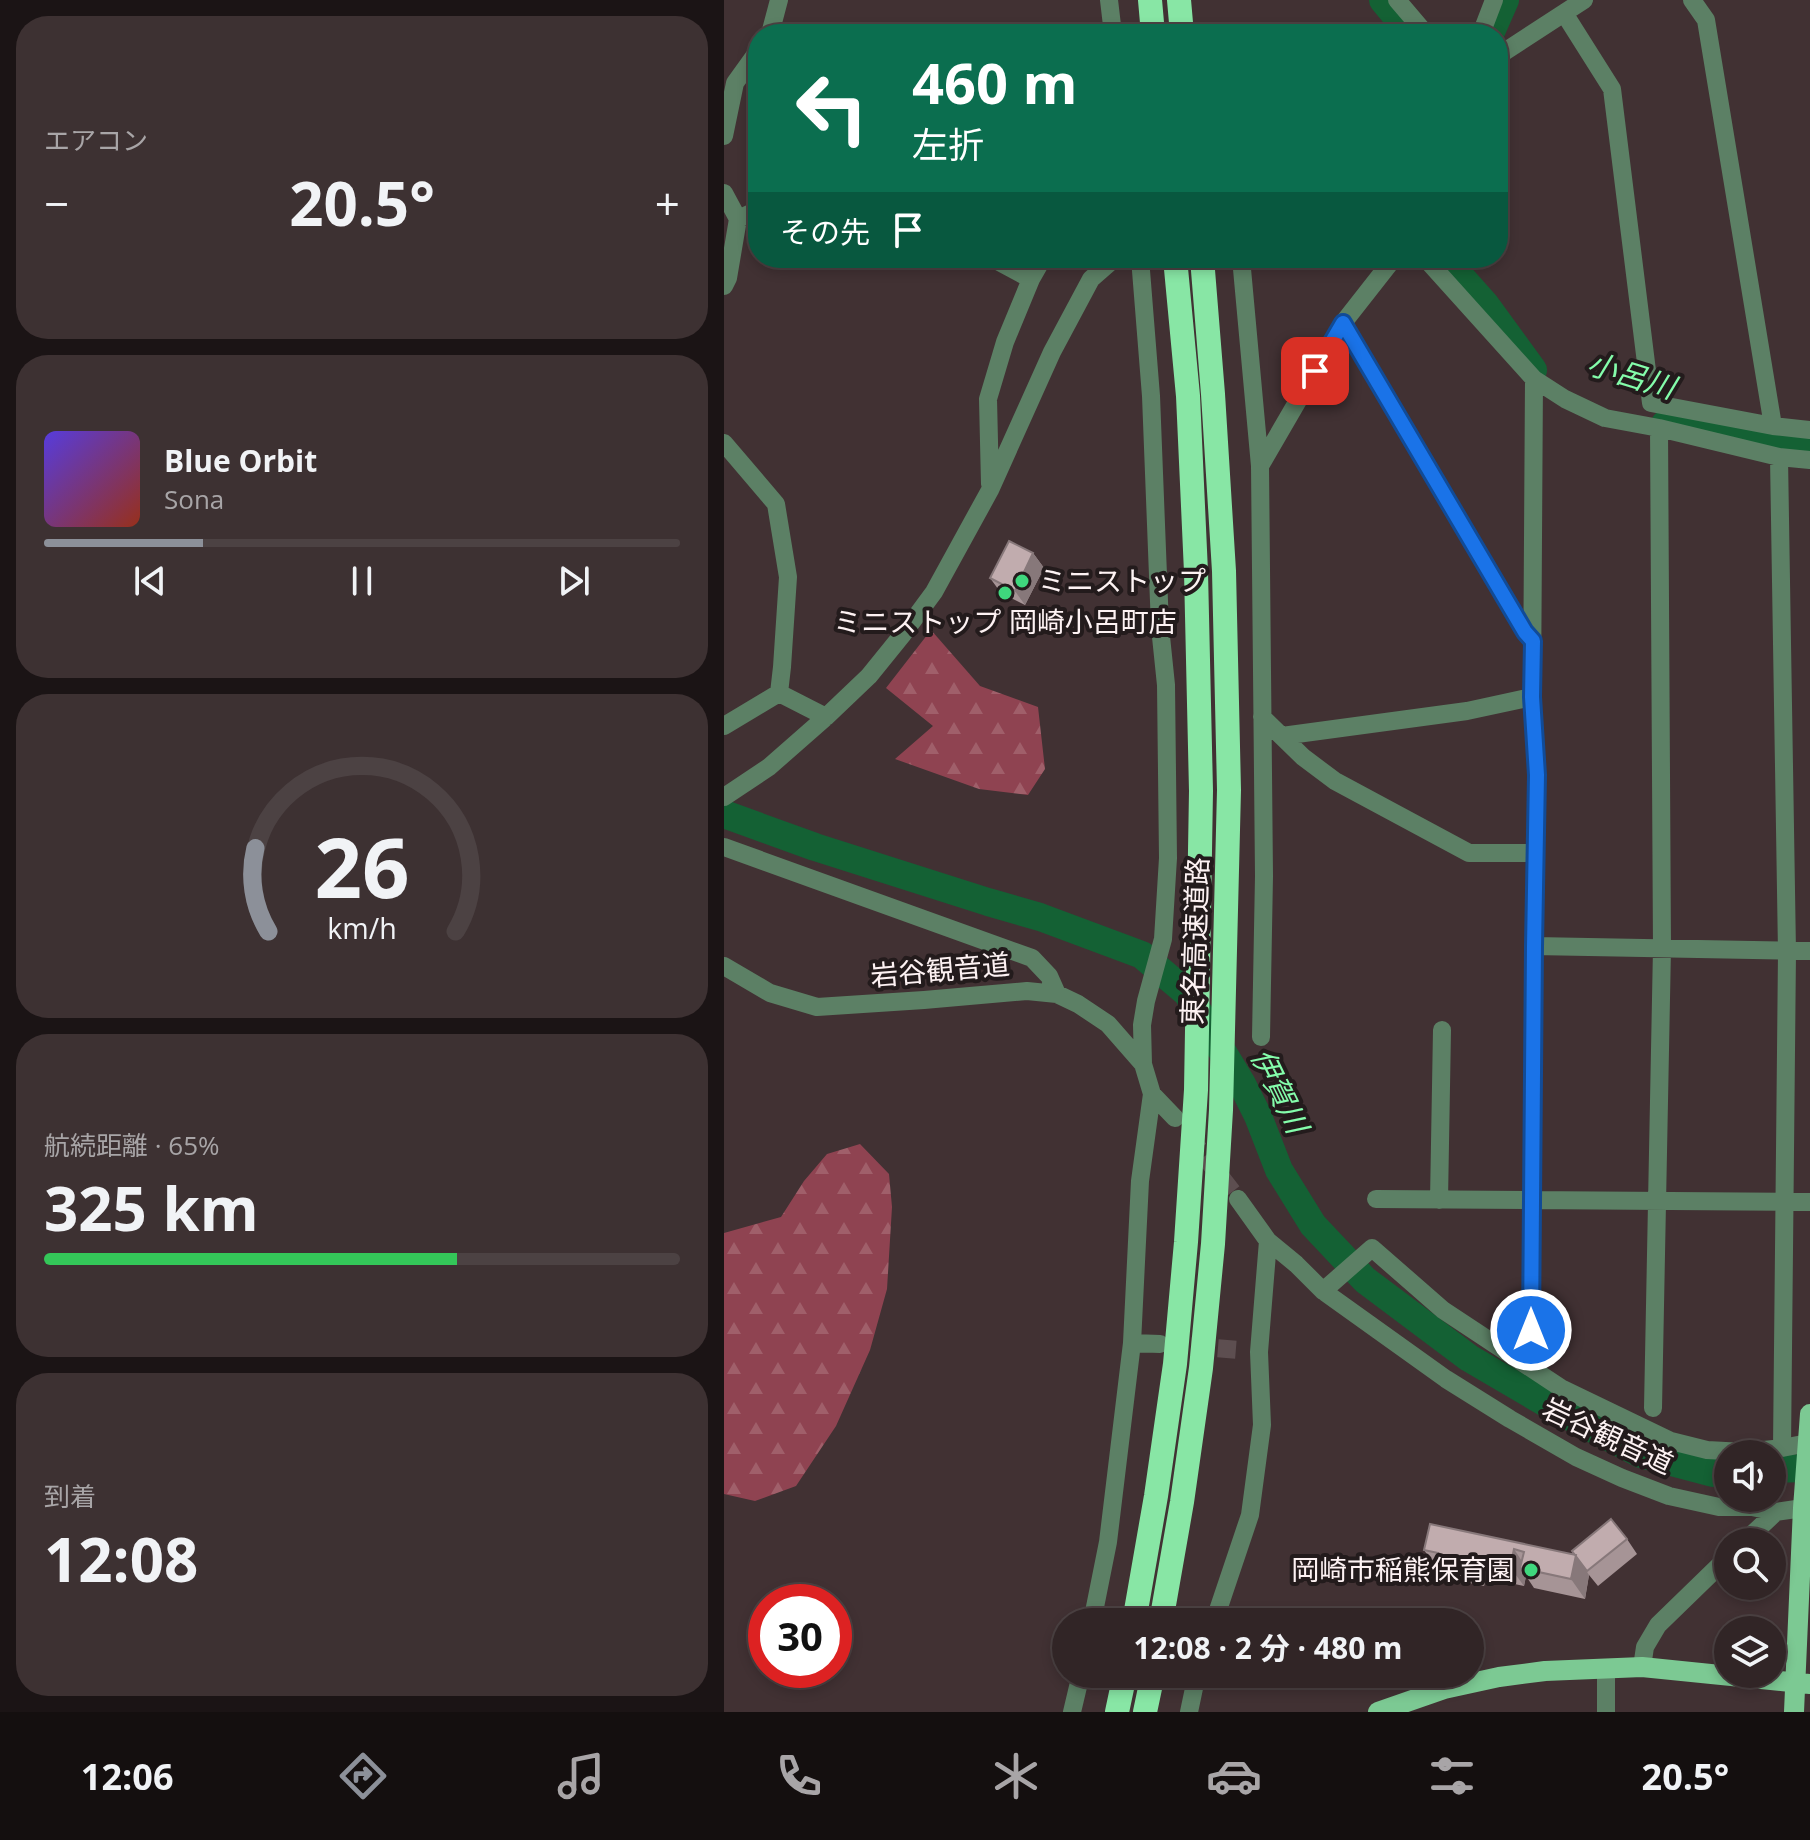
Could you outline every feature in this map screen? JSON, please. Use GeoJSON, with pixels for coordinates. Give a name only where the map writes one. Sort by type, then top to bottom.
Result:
{"type":"FeatureCollection","features":[{"type":"Feature","properties":{"kind":"highway"},"geometry":{"type":"LineString","coordinates":[[1150,0],[1152,24]]}},
{"type":"Feature","properties":{"kind":"highway"},"geometry":{"type":"LineString","coordinates":[[1179,0],[1181,24]]}},
{"type":"Feature","properties":{"kind":"highway","name":"東名高速道路"},"geometry":{"type":"LineString","coordinates":[[1136,1608],[1175,1364],[1196,1090],[1201,791],[1196,572],[1188,396],[1176,268]]}},
{"type":"Feature","properties":{"kind":"highway","name":"東名高速道路"},"geometry":{"type":"LineString","coordinates":[[1163,1608],[1201,1368],[1221,1110],[1229,790],[1224,571],[1203,268]]}},
{"type":"Feature","properties":{"kind":"highway"},"geometry":{"type":"LineString","coordinates":[[1117,1712],[1122,1688]]}},
{"type":"Feature","properties":{"kind":"highway"},"geometry":{"type":"LineString","coordinates":[[1145,1712],[1150,1688]]}},
{"type":"Feature","properties":{"kind":"main road"},"geometry":{"type":"LineString","coordinates":[[1794,1712],[1803,1683],[1810,1414]]}},
{"type":"Feature","properties":{"kind":"main road"},"geometry":{"type":"LineString","coordinates":[[1382,1711],[1444,1689],[1545,1671],[1642,1667],[1803,1683]]}},
{"type":"Feature","properties":{"kind":"street"},"geometry":{"type":"LineString","coordinates":[[773,24],[779,0]]}},
{"type":"Feature","properties":{"kind":"street"},"geometry":{"type":"LineString","coordinates":[[1109,0],[1112,24]]}},
{"type":"Feature","properties":{"kind":"street"},"geometry":{"type":"LineString","coordinates":[[1397,0],[1417,24]]}},
{"type":"Feature","properties":{"kind":"street"},"geometry":{"type":"LineString","coordinates":[[1485,24],[1494,0]]}},
{"type":"Feature","properties":{"kind":"street"},"geometry":{"type":"LineString","coordinates":[[1508,49],[1584,0]]}},
{"type":"Feature","properties":{"kind":"street"},"geometry":{"type":"LineString","coordinates":[[1692,0],[1706,20],[1773,426]]}},
{"type":"Feature","properties":{"kind":"street"},"geometry":{"type":"LineString","coordinates":[[1564,13],[1612,89],[1651,403],[1810,430]]}},
{"type":"Feature","properties":{"kind":"street"},"geometry":{"type":"LineString","coordinates":[[724,136],[735,83],[748,65]]}},
{"type":"Feature","properties":{"kind":"street"},"geometry":{"type":"LineString","coordinates":[[724,193],[738,219],[724,286]]}},
{"type":"Feature","properties":{"kind":"street"},"geometry":{"type":"LineString","coordinates":[[738,219],[748,214]]}},
{"type":"Feature","properties":{"kind":"street"},"geometry":{"type":"LineString","coordinates":[[1011,268],[1031,279]]}},
{"type":"Feature","properties":{"kind":"street"},"geometry":{"type":"LineString","coordinates":[[990,490],[988,399],[1005,342],[1037,268]]}},
{"type":"Feature","properties":{"kind":"street"},"geometry":{"type":"LineString","coordinates":[[729,792],[769,767],[869,676],[934,592],[990,490],[1052,352],[1091,279],[1104,268]]}},
{"type":"Feature","properties":{"kind":"street"},"geometry":{"type":"LineString","coordinates":[[1095,1608],[1108,1542],[1132,1343],[1140,1181],[1152,1094],[1143,1064],[1142,1025],[1163,939],[1168,858],[1166,685],[1160,627],[1151,396],[1141,268]]}},
{"type":"Feature","properties":{"kind":"street"},"geometry":{"type":"LineString","coordinates":[[1242,268],[1260,466],[1264,876],[1261,1037]]}},
{"type":"Feature","properties":{"kind":"street"},"geometry":{"type":"LineString","coordinates":[[1260,466],[1343,323],[1386,268]]}},
{"type":"Feature","properties":{"kind":"street"},"geometry":{"type":"LineString","coordinates":[[1434,268],[1534,379],[1565,399],[1605,418],[1779,457],[1810,460]]}},
{"type":"Feature","properties":{"kind":"street"},"geometry":{"type":"LineString","coordinates":[[1343,323],[1533,641]]}},
{"type":"Feature","properties":{"kind":"street"},"geometry":{"type":"LineString","coordinates":[[1531,1330],[1537,775],[1532,697],[1534,379]]}},
{"type":"Feature","properties":{"kind":"street"},"geometry":{"type":"LineString","coordinates":[[1653,1408],[1662,948],[1659,428]]}},
{"type":"Feature","properties":{"kind":"street"},"geometry":{"type":"LineString","coordinates":[[724,443],[776,504],[788,577],[779,693]]}},
{"type":"Feature","properties":{"kind":"street"},"geometry":{"type":"LineString","coordinates":[[1779,457],[1787,952],[1782,1440]]}},
{"type":"Feature","properties":{"kind":"street"},"geometry":{"type":"LineString","coordinates":[[779,693],[826,717]]}},
{"type":"Feature","properties":{"kind":"street"},"geometry":{"type":"LineString","coordinates":[[724,726],[779,693]]}},
{"type":"Feature","properties":{"kind":"street"},"geometry":{"type":"LineString","coordinates":[[1282,736],[1467,711],[1532,697]]}},
{"type":"Feature","properties":{"kind":"street"},"geometry":{"type":"LineString","coordinates":[[1262,717],[1303,757],[1335,781],[1469,853],[1535,853]]}},
{"type":"Feature","properties":{"kind":"street"},"geometry":{"type":"LineString","coordinates":[[724,847],[1032,958],[1049,976],[1057,994]]}},
{"type":"Feature","properties":{"kind":"street"},"geometry":{"type":"LineString","coordinates":[[1534,946],[1810,951]]}},
{"type":"Feature","properties":{"kind":"street","name":"岩谷観音道"},"geometry":{"type":"LineString","coordinates":[[724,966],[770,993],[817,1007],[1027,991],[1057,994],[1108,1024],[1143,1064]]}},
{"type":"Feature","properties":{"kind":"street"},"geometry":{"type":"LineString","coordinates":[[1439,1200],[1442,1030]]}},
{"type":"Feature","properties":{"kind":"street"},"geometry":{"type":"LineString","coordinates":[[1152,1094],[1175,1118]]}},
{"type":"Feature","properties":{"kind":"street","name":"岩谷観音道"},"geometry":{"type":"LineString","coordinates":[[1238,1199],[1268,1241],[1323,1291],[1446,1379],[1576,1457],[1669,1496],[1714,1506]]}},
{"type":"Feature","properties":{"kind":"street"},"geometry":{"type":"LineString","coordinates":[[1376,1199],[1810,1202]]}},
{"type":"Feature","properties":{"kind":"street"},"geometry":{"type":"LineString","coordinates":[[1219,1608],[1250,1515],[1262,1425],[1259,1352],[1268,1241]]}},
{"type":"Feature","properties":{"kind":"street"},"geometry":{"type":"LineString","coordinates":[[1323,1291],[1372,1248],[1443,1310],[1561,1388],[1671,1441],[1714,1450]]}},
{"type":"Feature","properties":{"kind":"street"},"geometry":{"type":"LineString","coordinates":[[1132,1343],[1160,1344]]}},
{"type":"Feature","properties":{"kind":"street"},"geometry":{"type":"LineString","coordinates":[[1240,1350],[1259,1352]]}},
{"type":"Feature","properties":{"kind":"street"},"geometry":{"type":"LineString","coordinates":[[1786,1447],[1808,1443]]}},
{"type":"Feature","properties":{"kind":"street","name":"岩谷観音道"},"geometry":{"type":"LineString","coordinates":[[1786,1511],[1807,1508]]}},
{"type":"Feature","properties":{"kind":"street"},"geometry":{"type":"LineString","coordinates":[[1759,1528],[1776,1512]]}},
{"type":"Feature","properties":{"kind":"street"},"geometry":{"type":"LineString","coordinates":[[1642,1667],[1645,1647],[1658,1625],[1714,1571]]}},
{"type":"Feature","properties":{"kind":"street"},"geometry":{"type":"LineString","coordinates":[[1606,1668],[1606,1712]]}},
{"type":"Feature","properties":{"kind":"street"},"geometry":{"type":"LineString","coordinates":[[1072,1712],[1078,1688]]}},
{"type":"Feature","properties":{"kind":"street"},"geometry":{"type":"LineString","coordinates":[[1189,1712],[1194,1688]]}},
{"type":"Feature","properties":{"kind":"green space"},"geometry":{"type":"Polygon","coordinates":[[[931,630],[980,686],[1038,707],[1045,769],[1028,795],[979,789],[895,759],[933,726],[886,688],[931,630]]]}},
{"type":"Feature","properties":{"kind":"green space"},"geometry":{"type":"Polygon","coordinates":[[[860,1144],[889,1174],[892,1207],[887,1289],[870,1350],[836,1426],[796,1486],[755,1501],[724,1494],[724,1233],[781,1217],[804,1181],[827,1154],[860,1144]]]}},
{"type":"Feature","properties":{"kind":"building"},"geometry":{"type":"Polygon","coordinates":[[[1009,541],[1033,553],[1015,591],[990,578],[1009,541]]]}},
{"type":"Feature","properties":{"kind":"building"},"geometry":{"type":"Polygon","coordinates":[[[1611,1519],[1627,1539],[1587,1571],[1572,1551],[1611,1519]]]}},
{"type":"Feature","properties":{"kind":"building"},"geometry":{"type":"Polygon","coordinates":[[[1430,1524],[1576,1555],[1571,1579],[1520,1568],[1524,1552],[1514,1549],[1510,1567],[1472,1559],[1470,1566],[1436,1559],[1438,1553],[1424,1550],[1430,1524]]]}},
{"type":"Feature","properties":{"kind":"waterway","name":"小呂川"},"geometry":{"type":"LineString","coordinates":[[1383,0],[1403,24]]}},
{"type":"Feature","properties":{"kind":"waterway"},"geometry":{"type":"LineString","coordinates":[[1494,24],[1505,0]]}},
{"type":"Feature","properties":{"kind":"waterway","name":"小呂川"},"geometry":{"type":"LineString","coordinates":[[1453,268],[1485,304],[1533,370]]}},
{"type":"Feature","properties":{"kind":"waterway","name":"小呂川"},"geometry":{"type":"LineString","coordinates":[[1665,424],[1810,446]]}},
{"type":"Feature","properties":{"kind":"waterway","name":"伊賀川"},"geometry":{"type":"LineString","coordinates":[[724,814],[815,847],[1040,917],[1142,955],[1187,993],[1242,1084],[1279,1170],[1313,1225],[1365,1280],[1469,1358],[1563,1413],[1641,1454],[1714,1473]]}},
{"type":"Feature","properties":{"kind":"waterway","name":"伊賀川"},"geometry":{"type":"LineString","coordinates":[[1786,1469],[1810,1468]]}},
{"type":"Feature","properties":{"kind":"tunnel"},"geometry":{"type":"LineString","coordinates":[[1188,1135],[1238,1199]]}},
{"type":"Feature","properties":{"kind":"tunnel"},"geometry":{"type":"LineString","coordinates":[[1191,1346],[1240,1350]]}},
{"type":"Feature","properties":{"kind":"place","name":"ミニストップ"},"geometry":{"type":"Point","coordinates":[1022,581]}},
{"type":"Feature","properties":{"kind":"place","name":"ミニストップ 岡崎小呂町店"},"geometry":{"type":"Point","coordinates":[1005,593]}},
{"type":"Feature","properties":{"kind":"place","name":"岡崎市稲熊保育園"},"geometry":{"type":"Point","coordinates":[1531,1570]}},
{"type":"Feature","properties":{"kind":"route"},"geometry":{"type":"LineString","coordinates":[[1315,371],[1343,323],[1533,641],[1532,697],[1537,775],[1531,1330]]}}]}
